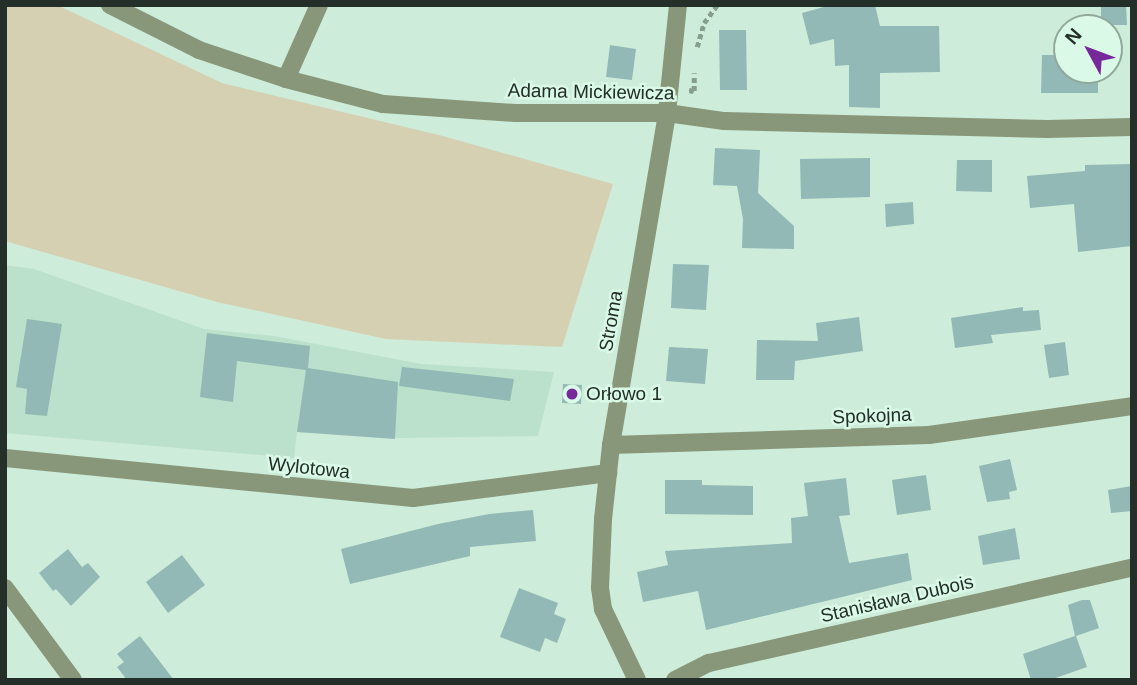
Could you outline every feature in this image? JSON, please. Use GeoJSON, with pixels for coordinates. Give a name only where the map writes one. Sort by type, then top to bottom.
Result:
{"type":"FeatureCollection","features":[{"type":"Feature","properties":{"kind":"street","name":"Adama Mickiewicza"},"geometry":{"type":"LineString","coordinates":[[110,5],[199,50],[286,79],[383,104],[516,113],[667,113],[724,121],[1047,129],[1132,127]]}},
{"type":"Feature","properties":{"kind":"street"},"geometry":{"type":"LineString","coordinates":[[286,79],[319,5]]}},
{"type":"Feature","properties":{"kind":"street","name":"Stroma"},"geometry":{"type":"LineString","coordinates":[[637,680],[603,610],[600,588],[611,445],[667,113],[678,5]]}},
{"type":"Feature","properties":{"kind":"street","name":"Spokojna"},"geometry":{"type":"LineString","coordinates":[[611,445],[929,435],[1132,406]]}},
{"type":"Feature","properties":{"kind":"street","name":"Wylotowa"},"geometry":{"type":"LineString","coordinates":[[5,458],[413,498],[608,473]]}},
{"type":"Feature","properties":{"kind":"street","name":"Stanisława Dubois"},"geometry":{"type":"LineString","coordinates":[[675,680],[709,663],[1132,568]]}},
{"type":"Feature","properties":{"kind":"street"},"geometry":{"type":"LineString","coordinates":[[5,588],[73,680]]}},
{"type":"Feature","properties":{"kind":"shaded area"},"geometry":{"type":"Polygon","coordinates":[[[5,5],[57,5],[222,83],[443,136],[613,184],[562,347],[386,339],[217,302],[5,241],[5,5]]]}},
{"type":"Feature","properties":{"kind":"shaded area"},"geometry":{"type":"Polygon","coordinates":[[[5,265],[34,269],[204,329],[274,336],[421,364],[554,372],[538,436],[396,438],[297,432],[294,458],[5,433],[5,265]]]}},
{"type":"Feature","properties":{"kind":"building"},"geometry":{"type":"Polygon","coordinates":[[[831,5],[875,5],[880,26],[939,26],[940,72],[880,73],[880,108],[849,107],[849,65],[835,66],[834,39],[810,45],[802,13],[831,5]]]}},
{"type":"Feature","properties":{"kind":"building"},"geometry":{"type":"Polygon","coordinates":[[[1101,5],[1126,5],[1127,25],[1123,25],[1123,14],[1101,14],[1101,5]]]}},
{"type":"Feature","properties":{"kind":"building"},"geometry":{"type":"Polygon","coordinates":[[[719,30],[746,30],[747,90],[720,90],[719,30]]]}},
{"type":"Feature","properties":{"kind":"building"},"geometry":{"type":"Polygon","coordinates":[[[610,45],[636,49],[632,80],[606,77],[610,45]]]}},
{"type":"Feature","properties":{"kind":"building"},"geometry":{"type":"Polygon","coordinates":[[[1042,55],[1053,55],[1053,84],[1098,84],[1098,93],[1041,93],[1042,55]]]}},
{"type":"Feature","properties":{"kind":"building"},"geometry":{"type":"Polygon","coordinates":[[[715,148],[760,150],[758,193],[794,226],[794,249],[742,248],[743,219],[737,186],[713,185],[715,148]]]}},
{"type":"Feature","properties":{"kind":"building"},"geometry":{"type":"Polygon","coordinates":[[[870,158],[870,197],[801,199],[800,159],[870,158]]]}},
{"type":"Feature","properties":{"kind":"building"},"geometry":{"type":"Polygon","coordinates":[[[957,160],[992,160],[992,192],[956,191],[957,160]]]}},
{"type":"Feature","properties":{"kind":"building"},"geometry":{"type":"Polygon","coordinates":[[[1132,164],[1132,246],[1078,252],[1074,204],[1030,208],[1027,176],[1085,171],[1085,165],[1132,164]]]}},
{"type":"Feature","properties":{"kind":"building"},"geometry":{"type":"Polygon","coordinates":[[[913,202],[914,224],[886,227],[885,204],[913,202]]]}},
{"type":"Feature","properties":{"kind":"building"},"geometry":{"type":"Polygon","coordinates":[[[673,264],[709,265],[706,310],[671,308],[673,264]]]}},
{"type":"Feature","properties":{"kind":"building"},"geometry":{"type":"Polygon","coordinates":[[[1023,307],[1023,311],[1039,310],[1041,330],[991,335],[993,343],[955,348],[951,318],[1023,307]]]}},
{"type":"Feature","properties":{"kind":"building"},"geometry":{"type":"Polygon","coordinates":[[[859,317],[863,351],[795,361],[794,380],[756,380],[757,340],[818,341],[816,323],[859,317]]]}},
{"type":"Feature","properties":{"kind":"building"},"geometry":{"type":"Polygon","coordinates":[[[27,319],[62,324],[47,416],[25,414],[27,389],[16,387],[27,319]]]}},
{"type":"Feature","properties":{"kind":"building"},"geometry":{"type":"Polygon","coordinates":[[[207,333],[310,346],[308,368],[398,382],[395,439],[297,432],[306,370],[237,361],[233,402],[200,397],[207,333]]]}},
{"type":"Feature","properties":{"kind":"building"},"geometry":{"type":"Polygon","coordinates":[[[1065,342],[1069,375],[1049,378],[1044,345],[1065,342]]]}},
{"type":"Feature","properties":{"kind":"building"},"geometry":{"type":"Polygon","coordinates":[[[669,347],[708,349],[705,384],[666,381],[669,347]]]}},
{"type":"Feature","properties":{"kind":"building"},"geometry":{"type":"Polygon","coordinates":[[[402,367],[514,379],[510,401],[399,386],[402,367]]]}},
{"type":"Feature","properties":{"kind":"building","name":"Orłowo 1"},"geometry":{"type":"Polygon","coordinates":[[[563,384],[582,385],[581,404],[562,403],[563,384]]]}},
{"type":"Feature","properties":{"kind":"building"},"geometry":{"type":"Polygon","coordinates":[[[1010,459],[1017,490],[1009,492],[1010,499],[987,502],[979,466],[1010,459]]]}},
{"type":"Feature","properties":{"kind":"building"},"geometry":{"type":"Polygon","coordinates":[[[926,475],[931,510],[897,515],[892,480],[926,475]]]}},
{"type":"Feature","properties":{"kind":"building"},"geometry":{"type":"Polygon","coordinates":[[[846,478],[850,515],[839,516],[849,563],[908,553],[912,580],[706,630],[698,591],[643,602],[637,572],[668,565],[665,551],[792,543],[791,518],[808,516],[804,483],[846,478]]]}},
{"type":"Feature","properties":{"kind":"building"},"geometry":{"type":"Polygon","coordinates":[[[665,480],[702,480],[702,485],[753,486],[753,515],[665,514],[665,480]]]}},
{"type":"Feature","properties":{"kind":"building"},"geometry":{"type":"Polygon","coordinates":[[[1132,486],[1132,511],[1111,513],[1108,490],[1132,486]]]}},
{"type":"Feature","properties":{"kind":"building"},"geometry":{"type":"Polygon","coordinates":[[[533,510],[536,541],[470,547],[470,556],[350,584],[341,549],[438,524],[489,514],[533,510]]]}},
{"type":"Feature","properties":{"kind":"building"},"geometry":{"type":"Polygon","coordinates":[[[1015,528],[1020,559],[983,565],[978,536],[1015,528]]]}},
{"type":"Feature","properties":{"kind":"building"},"geometry":{"type":"Polygon","coordinates":[[[68,549],[82,567],[88,563],[100,577],[71,606],[56,589],[53,591],[39,573],[68,549]]]}},
{"type":"Feature","properties":{"kind":"building"},"geometry":{"type":"Polygon","coordinates":[[[182,555],[205,585],[168,613],[146,582],[182,555]]]}},
{"type":"Feature","properties":{"kind":"building"},"geometry":{"type":"Polygon","coordinates":[[[519,588],[558,603],[554,614],[566,619],[557,643],[545,638],[540,652],[500,637],[519,588]]]}},
{"type":"Feature","properties":{"kind":"building"},"geometry":{"type":"Polygon","coordinates":[[[1090,600],[1099,628],[1076,636],[1087,667],[1050,680],[1031,680],[1023,654],[1075,636],[1068,605],[1090,600]]]}},
{"type":"Feature","properties":{"kind":"building"},"geometry":{"type":"Polygon","coordinates":[[[140,636],[174,680],[127,680],[117,667],[124,662],[117,654],[140,636]]]}},
{"type":"Feature","properties":{"kind":"place","name":"Orłowo 1"},"geometry":{"type":"Point","coordinates":[572,394]}}]}
